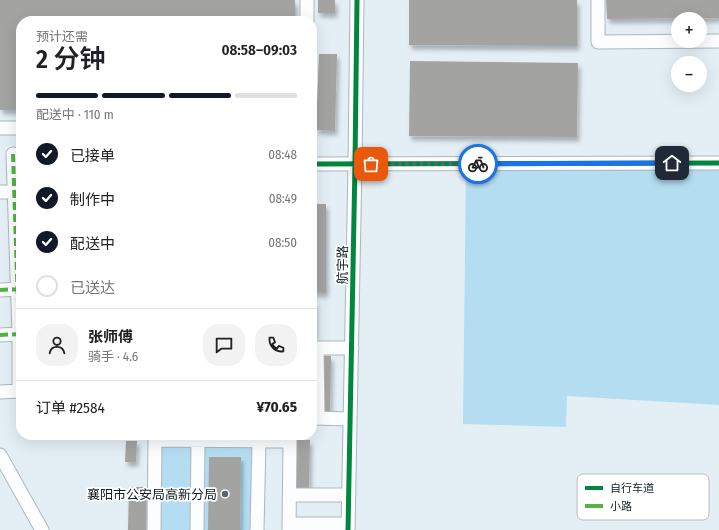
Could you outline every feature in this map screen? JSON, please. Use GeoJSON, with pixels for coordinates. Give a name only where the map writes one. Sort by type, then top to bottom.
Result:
{"type":"FeatureCollection","features":[{"type":"Feature","properties":{"kind":"street"},"geometry":{"type":"LineString","coordinates":[[307,0],[307,16]]}},
{"type":"Feature","properties":{"kind":"street","name":"航宇路"},"geometry":{"type":"LineString","coordinates":[[348,527],[356,164],[357,0]]}},
{"type":"Feature","properties":{"kind":"street"},"geometry":{"type":"LineString","coordinates":[[598,0],[598,42],[719,41]]}},
{"type":"Feature","properties":{"kind":"street"},"geometry":{"type":"LineString","coordinates":[[0,128],[16,128]]}},
{"type":"Feature","properties":{"kind":"street"},"geometry":{"type":"LineString","coordinates":[[13,154],[16,177]]}},
{"type":"Feature","properties":{"kind":"street"},"geometry":{"type":"LineString","coordinates":[[317,164],[719,163]]}},
{"type":"Feature","properties":{"kind":"street"},"geometry":{"type":"LineString","coordinates":[[0,192],[16,192]]}},
{"type":"Feature","properties":{"kind":"street"},"geometry":{"type":"LineString","coordinates":[[0,290],[16,289]]}},
{"type":"Feature","properties":{"kind":"street"},"geometry":{"type":"LineString","coordinates":[[0,335],[16,334]]}},
{"type":"Feature","properties":{"kind":"street"},"geometry":{"type":"LineString","coordinates":[[317,348],[352,348]]}},
{"type":"Feature","properties":{"kind":"street"},"geometry":{"type":"LineString","coordinates":[[0,392],[16,391]]}},
{"type":"Feature","properties":{"kind":"street"},"geometry":{"type":"LineString","coordinates":[[317,418],[350,419]]}},
{"type":"Feature","properties":{"kind":"street"},"geometry":{"type":"LineString","coordinates":[[154,530],[155,440],[290,441],[290,527],[348,527]]}},
{"type":"Feature","properties":{"kind":"street"},"geometry":{"type":"LineString","coordinates":[[198,441],[198,530]]}},
{"type":"Feature","properties":{"kind":"street"},"geometry":{"type":"LineString","coordinates":[[257,530],[259,441]]}},
{"type":"Feature","properties":{"kind":"street"},"geometry":{"type":"LineString","coordinates":[[0,455],[42,530]]}},
{"type":"Feature","properties":{"kind":"street"},"geometry":{"type":"LineString","coordinates":[[290,495],[349,495]]}},
{"type":"Feature","properties":{"kind":"shaded area"},"geometry":{"type":"Polygon","coordinates":[[[719,163],[719,405],[567,396],[566,427],[463,424],[466,164],[719,163]]]}},
{"type":"Feature","properties":{"kind":"shaded area"},"geometry":{"type":"Polygon","coordinates":[[[155,440],[259,441],[257,530],[154,530],[155,440]]]}},
{"type":"Feature","properties":{"kind":"building"},"geometry":{"type":"Polygon","coordinates":[[[0,0],[295,0],[295,16],[16,16],[16,110],[0,110],[0,0]]]}},
{"type":"Feature","properties":{"kind":"building"},"geometry":{"type":"Polygon","coordinates":[[[318,0],[335,0],[335,13],[318,13],[318,0]]]}},
{"type":"Feature","properties":{"kind":"building"},"geometry":{"type":"Polygon","coordinates":[[[409,0],[577,0],[577,46],[409,45],[409,0]]]}},
{"type":"Feature","properties":{"kind":"building"},"geometry":{"type":"Polygon","coordinates":[[[606,0],[719,0],[719,18],[707,18],[707,12],[671,12],[671,18],[607,19],[606,0]]]}},
{"type":"Feature","properties":{"kind":"building"},"geometry":{"type":"Polygon","coordinates":[[[319,54],[337,54],[335,131],[317,130],[319,54]]]}},
{"type":"Feature","properties":{"kind":"building"},"geometry":{"type":"Polygon","coordinates":[[[410,61],[578,63],[577,137],[409,136],[410,61]]]}},
{"type":"Feature","properties":{"kind":"building"},"geometry":{"type":"Polygon","coordinates":[[[317,204],[326,204],[326,293],[317,292],[317,204]]]}},
{"type":"Feature","properties":{"kind":"building"},"geometry":{"type":"Polygon","coordinates":[[[322,356],[331,356],[330,415],[322,414],[322,356]]]}},
{"type":"Feature","properties":{"kind":"building"},"geometry":{"type":"Polygon","coordinates":[[[295,440],[310,440],[309,491],[294,490],[295,440]]]}},
{"type":"Feature","properties":{"kind":"building"},"geometry":{"type":"Polygon","coordinates":[[[126,441],[137,441],[136,462],[125,462],[126,441]]]}},
{"type":"Feature","properties":{"kind":"building","name":"襄阳市公安局高新分局"},"geometry":{"type":"Polygon","coordinates":[[[209,457],[241,457],[240,530],[208,530],[209,457]]]}},
{"type":"Feature","properties":{"kind":"building"},"geometry":{"type":"Polygon","coordinates":[[[129,487],[146,487],[146,530],[128,530],[129,487]]]}},
{"type":"Feature","properties":{"kind":"marked path"},"geometry":{"type":"LineString","coordinates":[[13,154],[16,244]]}},
{"type":"Feature","properties":{"kind":"marked path"},"geometry":{"type":"LineString","coordinates":[[0,290],[16,289]]}},
{"type":"Feature","properties":{"kind":"marked path"},"geometry":{"type":"LineString","coordinates":[[0,335],[16,334]]}},
{"type":"Feature","properties":{"kind":"cycle path"},"geometry":{"type":"LineString","coordinates":[[348,530],[357,0]]}},
{"type":"Feature","properties":{"kind":"cycle path"},"geometry":{"type":"LineString","coordinates":[[317,164],[719,163]]}},
{"type":"Feature","properties":{"kind":"way so far"},"geometry":{"type":"LineString","coordinates":[[371,164],[478,164]]}},
{"type":"Feature","properties":{"kind":"place","name":"襄阳市公安局高新分局"},"geometry":{"type":"Point","coordinates":[225,494]}},
{"type":"Feature","properties":{"kind":"route"},"geometry":{"type":"LineString","coordinates":[[478,164],[672,163]]}}]}
